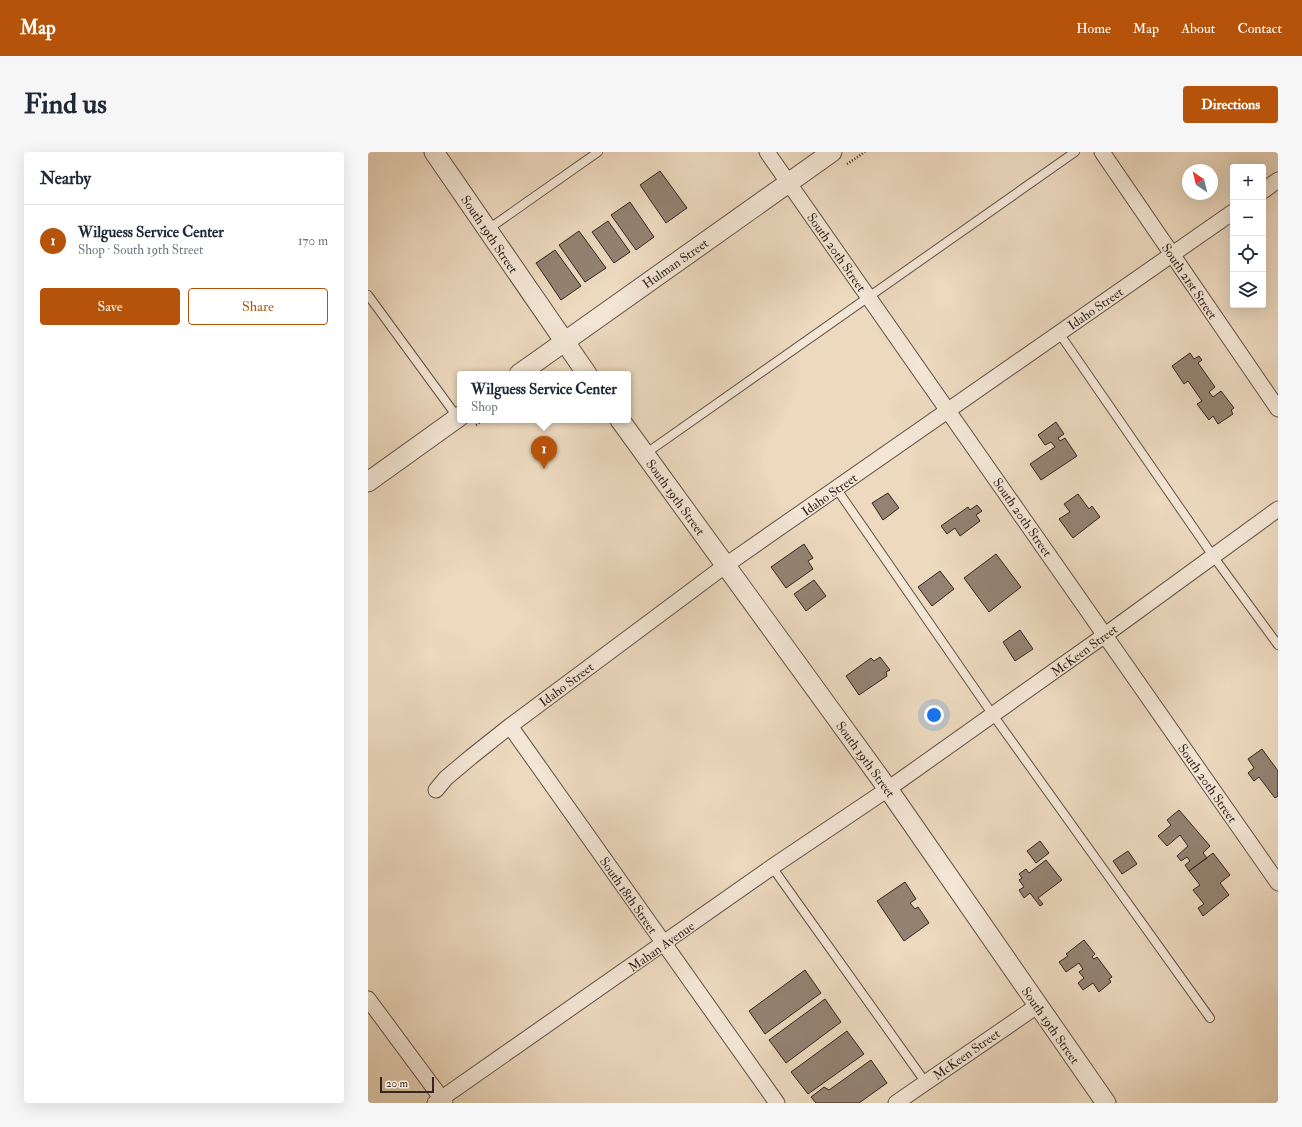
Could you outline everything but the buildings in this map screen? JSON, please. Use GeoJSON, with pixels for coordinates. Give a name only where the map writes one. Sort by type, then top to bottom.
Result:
{"type":"FeatureCollection","features":[{"type":"Feature","properties":{"kind":"street","name":"South 19th Street"},"geometry":{"type":"LineString","coordinates":[[434,152],[585,371]]}},
{"type":"Feature","properties":{"kind":"street","name":"South 20th Street"},"geometry":{"type":"LineString","coordinates":[[766,152],[869,296],[1278,883]]}},
{"type":"Feature","properties":{"kind":"street","name":"Hulman Street"},"geometry":{"type":"LineString","coordinates":[[523,371],[832,152]]}},
{"type":"Feature","properties":{"kind":"street","name":"South 21st Street"},"geometry":{"type":"LineString","coordinates":[[1102,152],[1278,409]]}},
{"type":"Feature","properties":{"kind":"street"},"geometry":{"type":"LineString","coordinates":[[1266,188],[1278,180]]}},
{"type":"Feature","properties":{"kind":"street","name":"Idaho Street"},"geometry":{"type":"LineString","coordinates":[[436,790],[446,778],[510,726],[726,565],[1230,214]]}},
{"type":"Feature","properties":{"kind":"street"},"geometry":{"type":"LineString","coordinates":[[368,482],[457,418]]}},
{"type":"Feature","properties":{"kind":"street","name":"South 19th Street"},"geometry":{"type":"LineString","coordinates":[[622,423],[888,789],[1037,1006],[1106,1103]]}},
{"type":"Feature","properties":{"kind":"street","name":"McKeen Street"},"geometry":{"type":"LineString","coordinates":[[888,789],[1105,635],[1278,509]]}},
{"type":"Feature","properties":{"kind":"street","name":"South 18th Street"},"geometry":{"type":"LineString","coordinates":[[510,726],[777,1103]]}},
{"type":"Feature","properties":{"kind":"street","name":"Mahan Avenue"},"geometry":{"type":"LineString","coordinates":[[440,1101],[772,867],[888,789]]}},
{"type":"Feature","properties":{"kind":"street"},"geometry":{"type":"LineString","coordinates":[[368,999],[440,1101]]}},
{"type":"Feature","properties":{"kind":"street","name":"McKeen Street"},"geometry":{"type":"LineString","coordinates":[[896,1103],[1037,1006]]}},
{"type":"Feature","properties":{"kind":"lane"},"geometry":{"type":"LineString","coordinates":[[487,230],[598,152]]}},
{"type":"Feature","properties":{"kind":"lane"},"geometry":{"type":"LineString","coordinates":[[645,454],[1075,152]]}},
{"type":"Feature","properties":{"kind":"lane"},"geometry":{"type":"LineString","coordinates":[[368,294],[457,414]]}},
{"type":"Feature","properties":{"kind":"lane"},"geometry":{"type":"LineString","coordinates":[[1059,333],[1213,556],[1278,645]]}},
{"type":"Feature","properties":{"kind":"lane"},"geometry":{"type":"LineString","coordinates":[[836,488],[993,715],[1210,1018]]}},
{"type":"Feature","properties":{"kind":"lane"},"geometry":{"type":"LineString","coordinates":[[772,867],[926,1083]]}},
{"type":"Feature","properties":{"kind":"place","name":"Wilguess Service Center"},"geometry":{"type":"Point","coordinates":[544,469]}}]}
